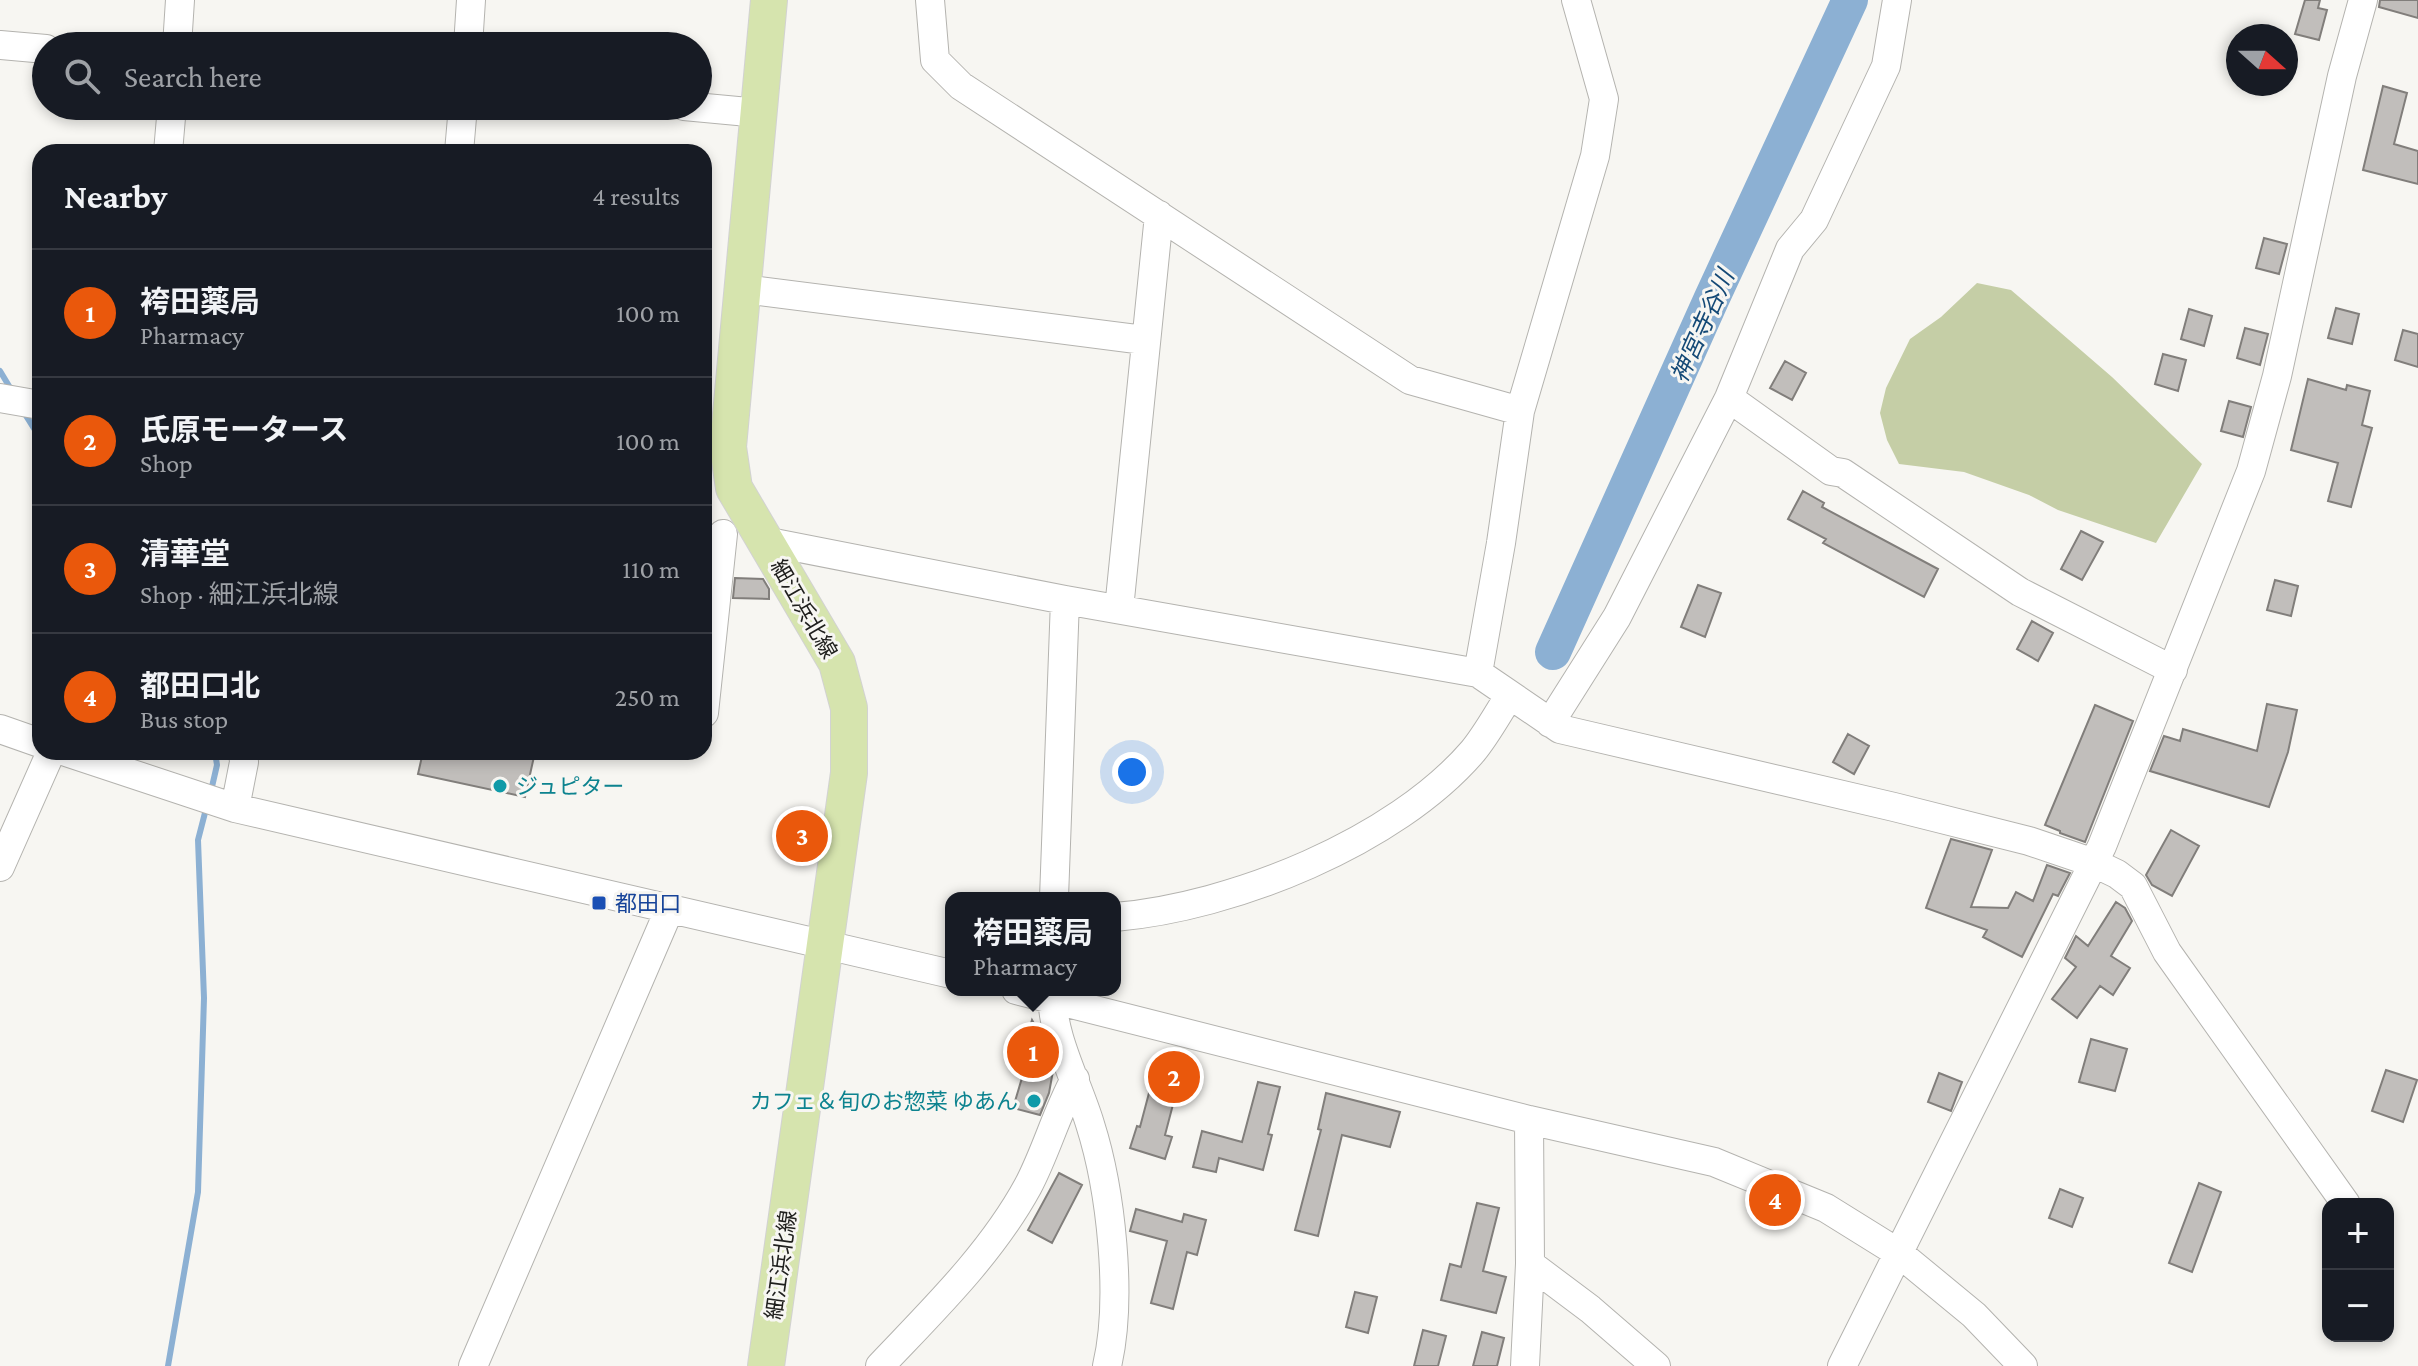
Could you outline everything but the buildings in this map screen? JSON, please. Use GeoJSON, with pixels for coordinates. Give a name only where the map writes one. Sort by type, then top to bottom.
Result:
{"type":"FeatureCollection","features":[{"type":"Feature","properties":{"kind":"main road","name":"細江浜北線"},"geometry":{"type":"LineString","coordinates":[[766,1366],[849,773],[849,708],[837,663],[735,531],[734,488],[728,447],[769,0]]}},
{"type":"Feature","properties":{"kind":"street"},"geometry":{"type":"LineString","coordinates":[[178,32],[180,0]]}},
{"type":"Feature","properties":{"kind":"street"},"geometry":{"type":"LineString","coordinates":[[469,32],[471,0]]}},
{"type":"Feature","properties":{"kind":"street"},"geometry":{"type":"LineString","coordinates":[[930,0],[935,60],[961,86],[1410,380],[1520,411]]}},
{"type":"Feature","properties":{"kind":"street"},"geometry":{"type":"LineString","coordinates":[[1478,673],[1520,411],[1595,156],[1604,99],[1576,0]]}},
{"type":"Feature","properties":{"kind":"street"},"geometry":{"type":"LineString","coordinates":[[1550,723],[1617,617],[1729,398],[1790,249],[1814,220],[1886,66],[1897,0]]}},
{"type":"Feature","properties":{"kind":"street"},"geometry":{"type":"LineString","coordinates":[[1842,1366],[2094,863],[2251,471],[2277,376],[2342,76],[2363,0]]}},
{"type":"Feature","properties":{"kind":"street"},"geometry":{"type":"LineString","coordinates":[[0,45],[32,48]]}},
{"type":"Feature","properties":{"kind":"street"},"geometry":{"type":"LineString","coordinates":[[712,109],[759,113]]}},
{"type":"Feature","properties":{"kind":"street"},"geometry":{"type":"LineString","coordinates":[[169,144],[171,120]]}},
{"type":"Feature","properties":{"kind":"street"},"geometry":{"type":"LineString","coordinates":[[460,144],[462,120]]}},
{"type":"Feature","properties":{"kind":"street"},"geometry":{"type":"LineString","coordinates":[[1119,609],[1159,215]]}},
{"type":"Feature","properties":{"kind":"street"},"geometry":{"type":"LineString","coordinates":[[744,289],[1144,340]]}},
{"type":"Feature","properties":{"kind":"street"},"geometry":{"type":"LineString","coordinates":[[0,398],[32,403]]}},
{"type":"Feature","properties":{"kind":"street"},"geometry":{"type":"LineString","coordinates":[[1729,398],[1831,471],[1843,473],[2020,592],[2173,670]]}},
{"type":"Feature","properties":{"kind":"street"},"geometry":{"type":"LineString","coordinates":[[712,666],[735,531],[1065,600],[1478,673],[1560,729],[1805,785],[2029,841],[2094,863],[2133,886],[2167,952],[2342,1198]]}},
{"type":"Feature","properties":{"kind":"street"},"geometry":{"type":"LineString","coordinates":[[1054,892],[1065,600]]}},
{"type":"Feature","properties":{"kind":"street"},"geometry":{"type":"LineString","coordinates":[[1121,916],[1203,903],[1273,879],[1346,848],[1420,800],[1473,751],[1510,695]]}},
{"type":"Feature","properties":{"kind":"street"},"geometry":{"type":"LineString","coordinates":[[0,729],[32,740]]}},
{"type":"Feature","properties":{"kind":"street"},"geometry":{"type":"LineString","coordinates":[[0,867],[47,760]]}},
{"type":"Feature","properties":{"kind":"street"},"geometry":{"type":"LineString","coordinates":[[90,760],[230,806],[945,973]]}},
{"type":"Feature","properties":{"kind":"street"},"geometry":{"type":"LineString","coordinates":[[230,806],[244,760]]}},
{"type":"Feature","properties":{"kind":"street"},"geometry":{"type":"LineString","coordinates":[[473,1366],[670,908]]}},
{"type":"Feature","properties":{"kind":"street"},"geometry":{"type":"LineString","coordinates":[[1052,996],[1055,1022],[1092,1129],[1106,1201],[1114,1287],[1107,1366]]}},
{"type":"Feature","properties":{"kind":"street"},"geometry":{"type":"LineString","coordinates":[[1060,996],[1529,1120],[1714,1162],[1826,1208],[1900,1254],[1974,1315],[2023,1366]]}},
{"type":"Feature","properties":{"kind":"street"},"geometry":{"type":"LineString","coordinates":[[880,1366],[970,1268],[1010,1216],[1040,1160],[1075,1079]]}},
{"type":"Feature","properties":{"kind":"street"},"geometry":{"type":"LineString","coordinates":[[1525,1366],[1530,1264],[1529,1120]]}},
{"type":"Feature","properties":{"kind":"street"},"geometry":{"type":"LineString","coordinates":[[1530,1264],[1590,1309],[1656,1366]]}},
{"type":"Feature","properties":{"kind":"green space"},"geometry":{"type":"Polygon","coordinates":[[[1977,283],[2011,290],[2112,377],[2202,464],[2156,543],[2058,510],[2029,495],[1964,472],[1899,464],[1887,440],[1880,413],[1886,388],[1910,339],[1941,317],[1977,283]]]}},
{"type":"Feature","properties":{"kind":"waterway","name":"神宮寺谷川"},"geometry":{"type":"LineString","coordinates":[[1553,652],[1850,0]]}},
{"type":"Feature","properties":{"kind":"waterway"},"geometry":{"type":"LineString","coordinates":[[0,371],[12,391]]}},
{"type":"Feature","properties":{"kind":"waterway"},"geometry":{"type":"LineString","coordinates":[[23,411],[32,425]]}},
{"type":"Feature","properties":{"kind":"waterway"},"geometry":{"type":"LineString","coordinates":[[211,791],[216,760]]}},
{"type":"Feature","properties":{"kind":"waterway"},"geometry":{"type":"LineString","coordinates":[[168,1366],[198,1192],[204,998],[198,840],[207,805]]}},
{"type":"Feature","properties":{"kind":"place","name":"ジュピター"},"geometry":{"type":"Point","coordinates":[500,786]}},
{"type":"Feature","properties":{"kind":"place","name":"清華堂"},"geometry":{"type":"Point","coordinates":[802,836]}},
{"type":"Feature","properties":{"kind":"place","name":"都田口"},"geometry":{"type":"Point","coordinates":[599,903]}},
{"type":"Feature","properties":{"kind":"place","name":"袴田薬局"},"geometry":{"type":"Point","coordinates":[1033,1052]}},
{"type":"Feature","properties":{"kind":"place","name":"氏原モータース"},"geometry":{"type":"Point","coordinates":[1174,1077]}},
{"type":"Feature","properties":{"kind":"place","name":"カフェ＆旬のお惣菜 ゆあん"},"geometry":{"type":"Point","coordinates":[1034,1101]}},
{"type":"Feature","properties":{"kind":"place","name":"都田口北"},"geometry":{"type":"Point","coordinates":[1775,1200]}}]}
